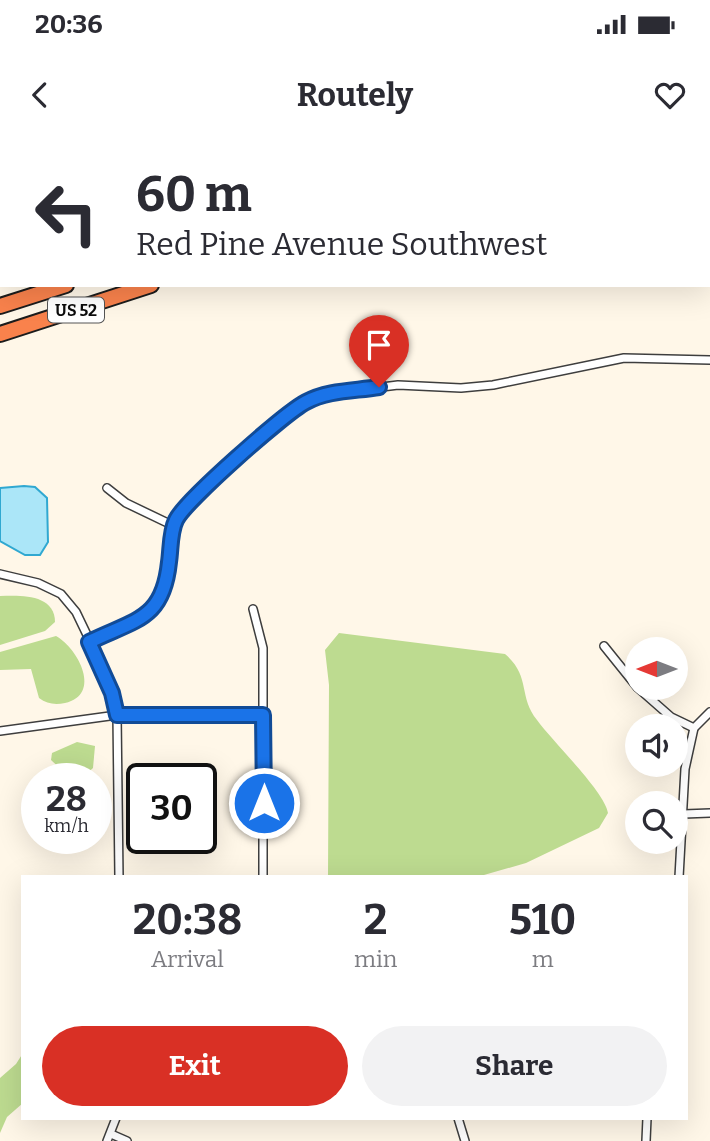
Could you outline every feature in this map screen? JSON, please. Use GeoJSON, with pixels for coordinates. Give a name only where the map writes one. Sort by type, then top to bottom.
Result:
{"type":"FeatureCollection","features":[{"type":"Feature","properties":{"kind":"highway","name":"US 52"},"geometry":{"type":"LineString","coordinates":[[0,306],[60,287]]}},
{"type":"Feature","properties":{"kind":"highway","name":"US 52"},"geometry":{"type":"LineString","coordinates":[[0,334],[145,287]]}},
{"type":"Feature","properties":{"kind":"street"},"geometry":{"type":"LineString","coordinates":[[89,642],[150,613],[159,603],[167,581],[174,526],[192,499],[297,408],[321,396],[398,385],[461,388],[493,385],[624,358],[710,360]]}},
{"type":"Feature","properties":{"kind":"street"},"geometry":{"type":"LineString","coordinates":[[107,488],[126,503],[174,526]]}},
{"type":"Feature","properties":{"kind":"street"},"geometry":{"type":"LineString","coordinates":[[0,574],[38,583],[61,594],[76,612],[112,693],[117,715],[119,875]]}},
{"type":"Feature","properties":{"kind":"street"},"geometry":{"type":"LineString","coordinates":[[253,609],[261,634],[263,875]]}},
{"type":"Feature","properties":{"kind":"street"},"geometry":{"type":"LineString","coordinates":[[604,646],[625,672]]}},
{"type":"Feature","properties":{"kind":"street"},"geometry":{"type":"LineString","coordinates":[[652,700],[671,717],[694,728]]}},
{"type":"Feature","properties":{"kind":"street"},"geometry":{"type":"LineString","coordinates":[[685,791],[685,769],[694,728],[710,712]]}},
{"type":"Feature","properties":{"kind":"street"},"geometry":{"type":"LineString","coordinates":[[0,731],[117,715],[263,715]]}},
{"type":"Feature","properties":{"kind":"street"},"geometry":{"type":"LineString","coordinates":[[688,814],[710,814]]}},
{"type":"Feature","properties":{"kind":"street"},"geometry":{"type":"LineString","coordinates":[[679,875],[681,854]]}},
{"type":"Feature","properties":{"kind":"street"},"geometry":{"type":"LineString","coordinates":[[115,1120],[109,1138],[127,1141]]}},
{"type":"Feature","properties":{"kind":"street"},"geometry":{"type":"LineString","coordinates":[[459,1120],[464,1141]]}},
{"type":"Feature","properties":{"kind":"street"},"geometry":{"type":"LineString","coordinates":[[646,1141],[647,1120]]}},
{"type":"Feature","properties":{"kind":"green space"},"geometry":{"type":"Polygon","coordinates":[[[0,596],[27,596],[43,601],[53,613],[55,622],[45,631],[0,645],[0,596]]]}},
{"type":"Feature","properties":{"kind":"green space"},"geometry":{"type":"Polygon","coordinates":[[[339,633],[505,654],[522,678],[528,703],[537,720],[605,804],[608,813],[599,828],[526,863],[484,875],[328,875],[329,685],[325,650],[339,633]]]}},
{"type":"Feature","properties":{"kind":"green space"},"geometry":{"type":"Polygon","coordinates":[[[56,636],[65,642],[79,661],[84,682],[82,691],[76,698],[58,704],[39,698],[31,669],[0,670],[0,652],[56,636]]]}},
{"type":"Feature","properties":{"kind":"green space"},"geometry":{"type":"Polygon","coordinates":[[[77,742],[95,746],[93,763],[54,763],[51,760],[52,753],[77,742]]]}},
{"type":"Feature","properties":{"kind":"green space"},"geometry":{"type":"Polygon","coordinates":[[[21,1056],[21,1105],[7,1117],[0,1133],[0,1078],[21,1056]]]}},
{"type":"Feature","properties":{"kind":"water"},"geometry":{"type":"Polygon","coordinates":[[[35,487],[47,498],[48,542],[40,555],[25,555],[0,541],[0,488],[35,487]]]}},
{"type":"Feature","properties":{"kind":"route"},"geometry":{"type":"LineString","coordinates":[[264,803],[263,715],[117,715],[112,693],[89,642],[150,613],[159,603],[167,581],[176,519],[192,499],[307,402],[334,393],[379,387]]}}]}
